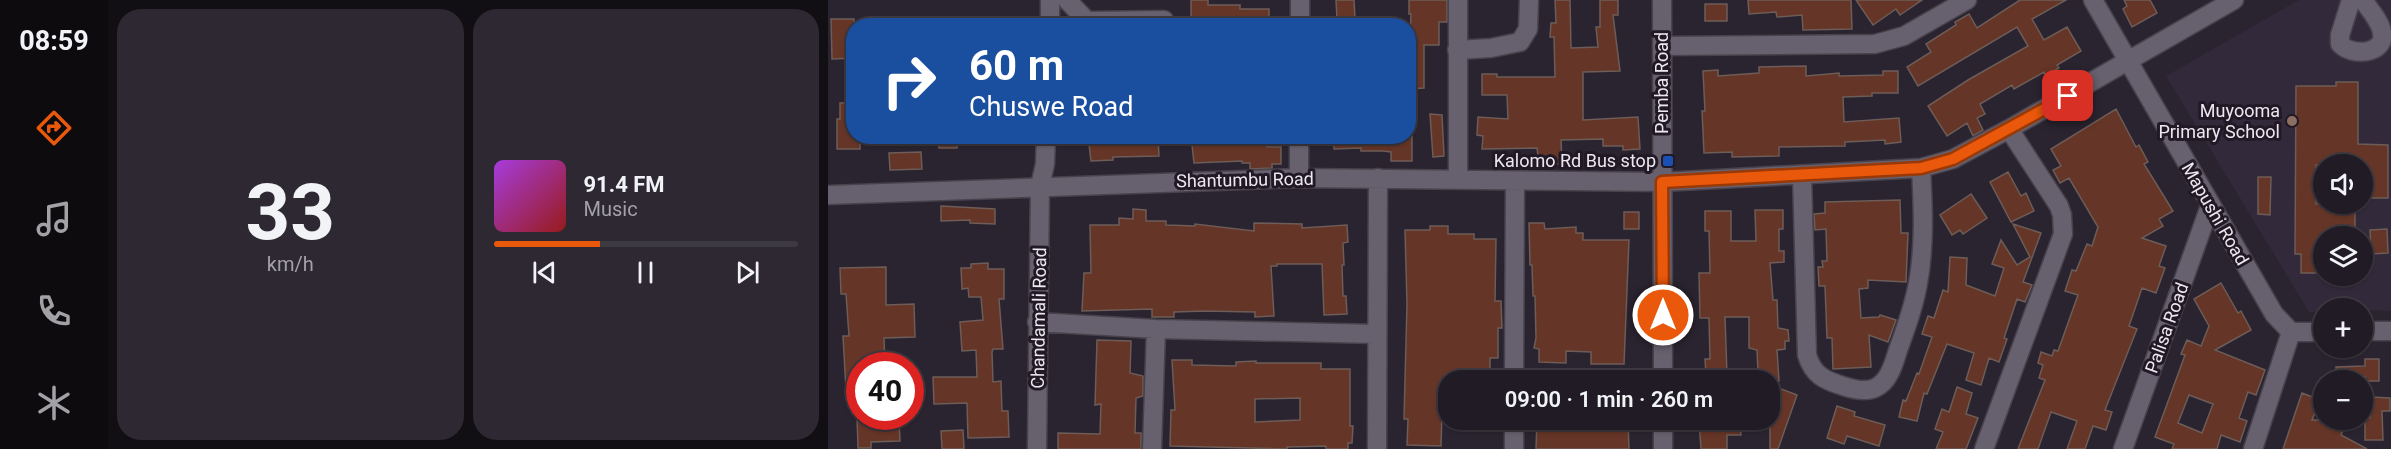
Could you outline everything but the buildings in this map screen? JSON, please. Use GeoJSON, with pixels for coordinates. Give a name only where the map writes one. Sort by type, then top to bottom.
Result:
{"type":"FeatureCollection","features":[{"type":"Feature","properties":{"kind":"street"},"geometry":{"type":"LineString","coordinates":[[1050,0],[1050,18]]}},
{"type":"Feature","properties":{"kind":"street"},"geometry":{"type":"LineString","coordinates":[[1067,0],[1082,18]]}},
{"type":"Feature","properties":{"kind":"street"},"geometry":{"type":"LineString","coordinates":[[1300,0],[1300,18]]}},
{"type":"Feature","properties":{"kind":"street"},"geometry":{"type":"LineString","coordinates":[[1458,0],[1458,179]]}},
{"type":"Feature","properties":{"kind":"street"},"geometry":{"type":"LineString","coordinates":[[1457,50],[1491,48],[1520,42],[1528,29],[1529,0]]}},
{"type":"Feature","properties":{"kind":"street","name":"Pemba Road"},"geometry":{"type":"LineString","coordinates":[[1662,0],[1663,370]]}},
{"type":"Feature","properties":{"kind":"street"},"geometry":{"type":"LineString","coordinates":[[1663,46],[1875,44],[1904,36],[1945,6],[1967,0]]}},
{"type":"Feature","properties":{"kind":"street","name":"Mapushi Road"},"geometry":{"type":"LineString","coordinates":[[2093,0],[2127,63],[2274,314],[2291,332]]}},
{"type":"Feature","properties":{"kind":"street","name":"Shantumbu Road"},"geometry":{"type":"LineString","coordinates":[[828,195],[1299,178],[1662,182],[1921,168],[1953,159],[2009,129],[2234,0]]}},
{"type":"Feature","properties":{"kind":"street"},"geometry":{"type":"LineString","coordinates":[[2351,0],[2340,35],[2340,44],[2346,50],[2360,54],[2377,47],[2383,37],[2382,30],[2363,0]]}},
{"type":"Feature","properties":{"kind":"street"},"geometry":{"type":"LineString","coordinates":[[1984,449],[2063,234],[2059,206],[2009,129]]}},
{"type":"Feature","properties":{"kind":"street","name":"Chandamali Road"},"geometry":{"type":"LineString","coordinates":[[1037,449],[1040,186],[1044,170],[1046,144]]}},
{"type":"Feature","properties":{"kind":"street"},"geometry":{"type":"LineString","coordinates":[[1299,144],[1299,178]]}},
{"type":"Feature","properties":{"kind":"street"},"geometry":{"type":"LineString","coordinates":[[1802,175],[1807,355],[1816,375],[1846,387],[1863,390],[1875,388],[1887,379],[1918,285],[1922,256],[1921,168]]}},
{"type":"Feature","properties":{"kind":"street"},"geometry":{"type":"LineString","coordinates":[[1377,449],[1378,178]]}},
{"type":"Feature","properties":{"kind":"street"},"geometry":{"type":"LineString","coordinates":[[1514,370],[1515,181]]}},
{"type":"Feature","properties":{"kind":"street","name":"Palisa Road"},"geometry":{"type":"LineString","coordinates":[[2123,449],[2210,206]]}},
{"type":"Feature","properties":{"kind":"street"},"geometry":{"type":"LineString","coordinates":[[1037,322],[1377,334]]}},
{"type":"Feature","properties":{"kind":"street"},"geometry":{"type":"LineString","coordinates":[[1152,449],[1156,328]]}},
{"type":"Feature","properties":{"kind":"street"},"geometry":{"type":"LineString","coordinates":[[2373,331],[2391,331]]}},
{"type":"Feature","properties":{"kind":"street"},"geometry":{"type":"LineString","coordinates":[[2253,449],[2291,332],[2313,332]]}},
{"type":"Feature","properties":{"kind":"street"},"geometry":{"type":"LineString","coordinates":[[1514,430],[1514,449]]}},
{"type":"Feature","properties":{"kind":"street"},"geometry":{"type":"LineString","coordinates":[[1663,430],[1664,449]]}},
{"type":"Feature","properties":{"kind":"shaded area","name":"Muyooma Primary School"},"geometry":{"type":"Polygon","coordinates":[[[2299,0],[2391,0],[2391,311],[2373,310],[2373,298],[2313,298],[2313,312],[2309,312],[2166,76],[2299,0]]]}},
{"type":"Feature","properties":{"kind":"place","name":"Muyooma Primary School"},"geometry":{"type":"Point","coordinates":[2292,121]}},
{"type":"Feature","properties":{"kind":"place","name":"Kalomo Rd Bus stop"},"geometry":{"type":"Point","coordinates":[1668,161]}},
{"type":"Feature","properties":{"kind":"route"},"geometry":{"type":"LineString","coordinates":[[1663,315],[1662,182],[1921,168],[1953,159],[2068,96]]}}]}
